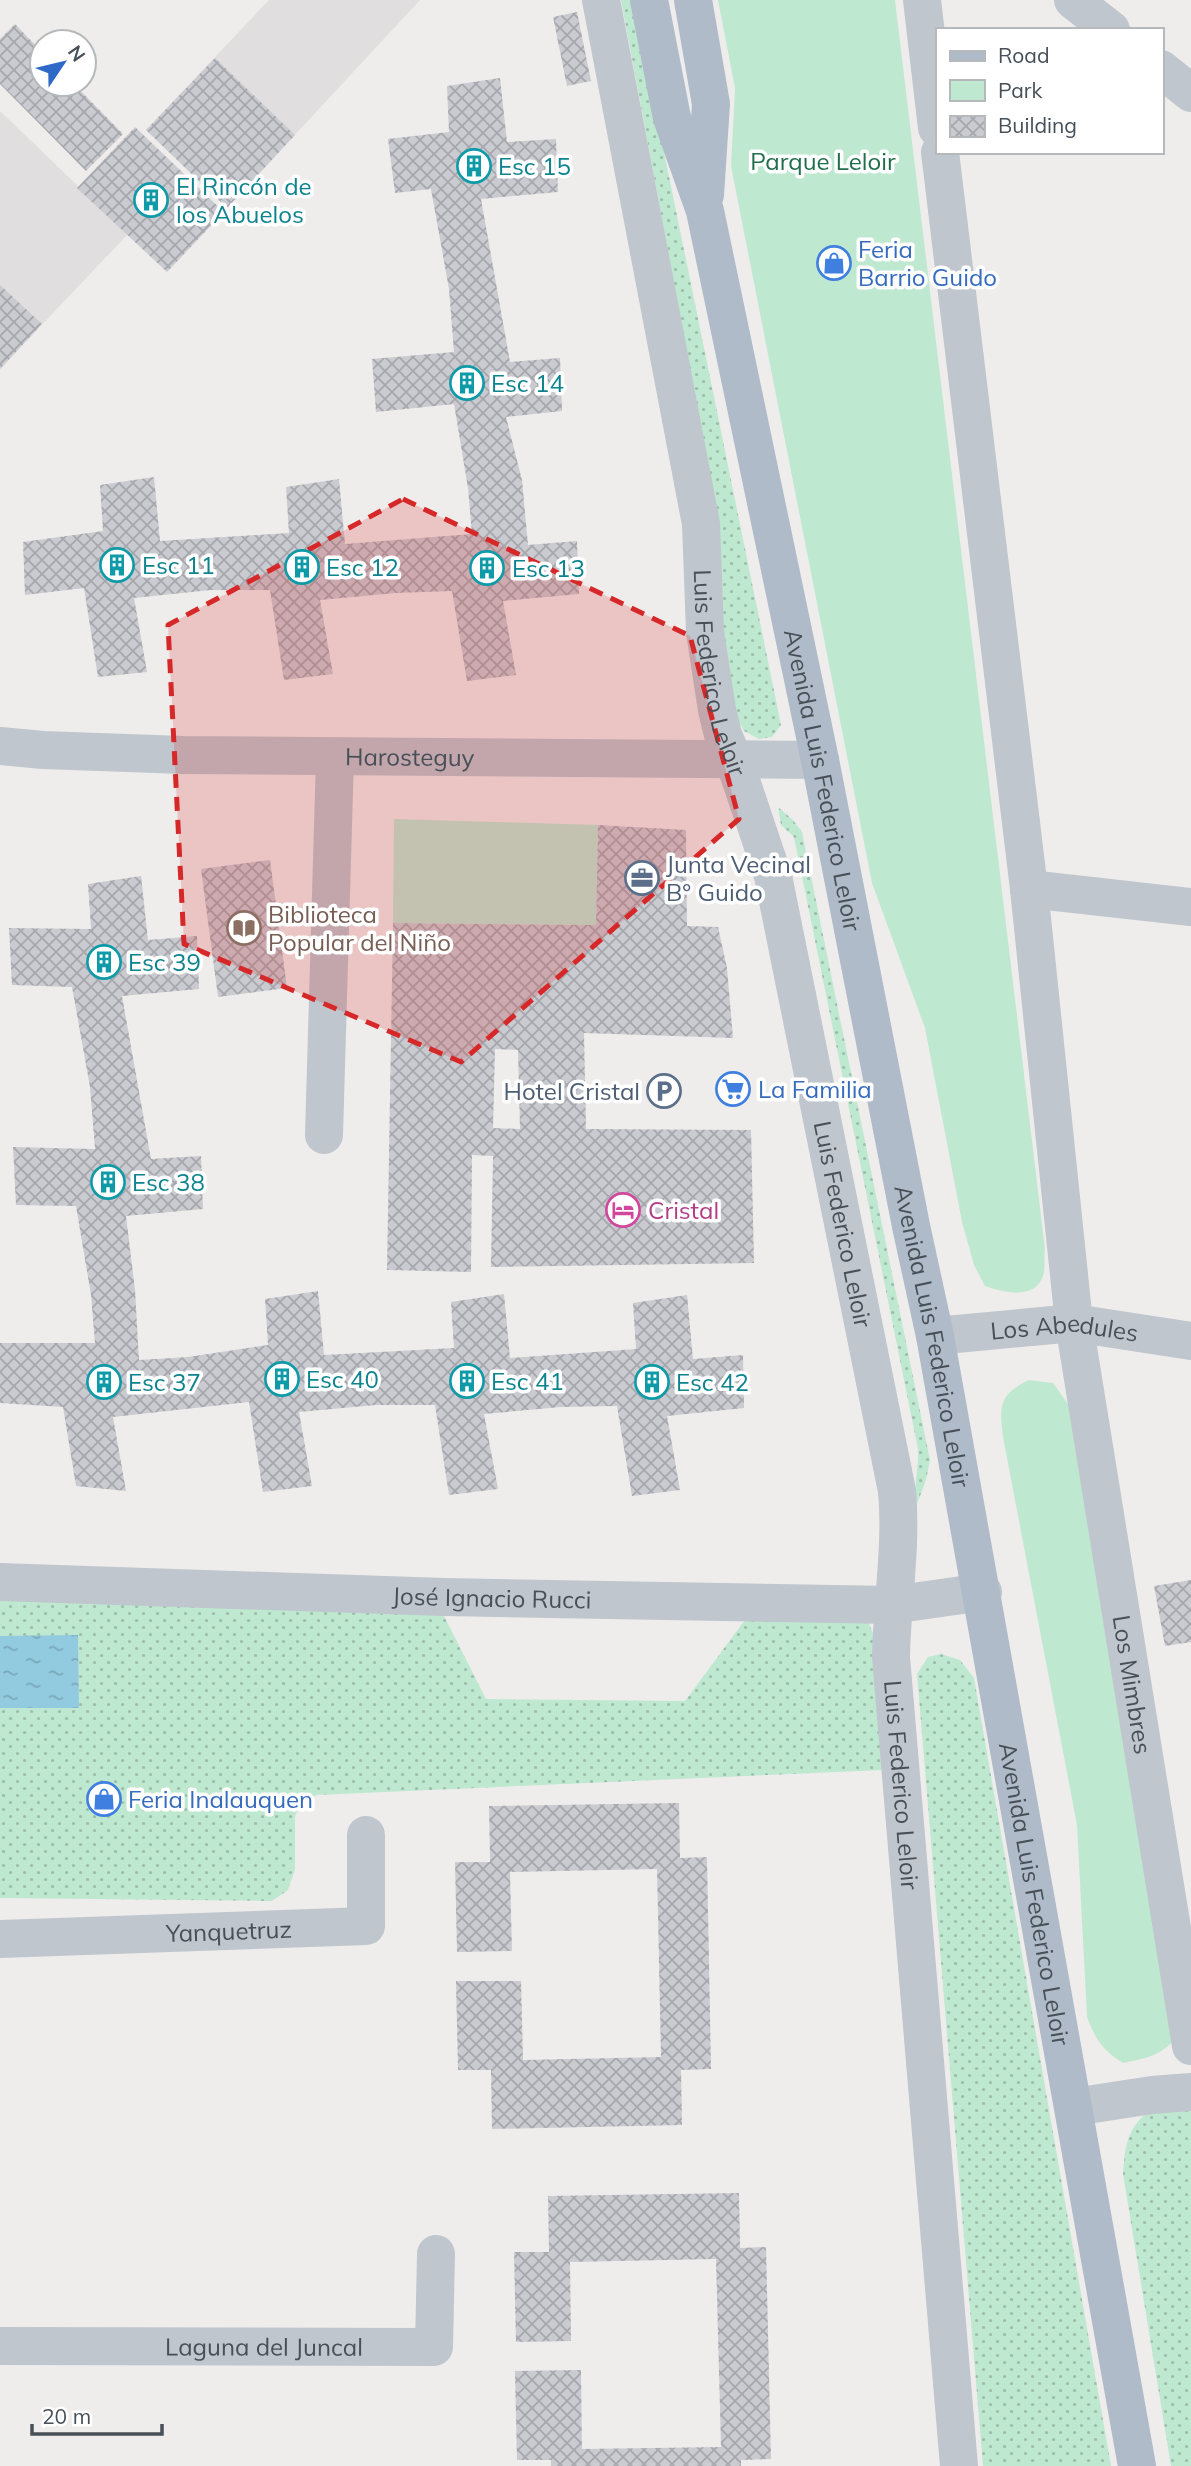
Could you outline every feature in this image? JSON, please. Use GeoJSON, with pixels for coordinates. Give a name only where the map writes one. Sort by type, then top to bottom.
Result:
{"type":"FeatureCollection","features":[{"type":"Feature","properties":{"kind":"main road","name":"Avenida Luis Federico Leloir"},"geometry":{"type":"LineString","coordinates":[[649,0],[672,118],[705,211],[820,760],[935,1336],[983,1592],[1137,2466]]}},
{"type":"Feature","properties":{"kind":"main road","name":"Avenida Luis Federico Leloir"},"geometry":{"type":"LineString","coordinates":[[693,0],[711,104],[705,211]]}},
{"type":"Feature","properties":{"kind":"street","name":"Luis Federico Leloir"},"geometry":{"type":"LineString","coordinates":[[601,0],[701,524],[705,632],[717,710],[723,735],[773,876],[897,1490],[900,1524],[892,1605],[891,1657],[959,2466]]}},
{"type":"Feature","properties":{"kind":"street"},"geometry":{"type":"LineString","coordinates":[[922,0],[936,119]]}},
{"type":"Feature","properties":{"kind":"street"},"geometry":{"type":"LineString","coordinates":[[1073,0],[1108,28]]}},
{"type":"Feature","properties":{"kind":"street"},"geometry":{"type":"LineString","coordinates":[[1163,71],[1191,93]]}},
{"type":"Feature","properties":{"kind":"street"},"geometry":{"type":"LineString","coordinates":[[940,154],[1029,889],[1074,1322]]}},
{"type":"Feature","properties":{"kind":"street","name":"Harosteguy"},"geometry":{"type":"LineString","coordinates":[[0,746],[43,750],[335,757],[820,760]]}},
{"type":"Feature","properties":{"kind":"street"},"geometry":{"type":"LineString","coordinates":[[324,1135],[335,757]]}},
{"type":"Feature","properties":{"kind":"street"},"geometry":{"type":"LineString","coordinates":[[1029,889],[1191,907]]}},
{"type":"Feature","properties":{"kind":"street","name":"Los Abedules"},"geometry":{"type":"LineString","coordinates":[[935,1336],[1074,1322],[1191,1341]]}},
{"type":"Feature","properties":{"kind":"street","name":"Los Mimbres"},"geometry":{"type":"LineString","coordinates":[[1074,1322],[1191,2046]]}},
{"type":"Feature","properties":{"kind":"street","name":"José Ignacio Rucci"},"geometry":{"type":"LineString","coordinates":[[0,1582],[457,1598],[892,1605],[983,1592]]}},
{"type":"Feature","properties":{"kind":"street","name":"Yanquetruz"},"geometry":{"type":"LineString","coordinates":[[0,1939],[366,1927],[366,1835]]}},
{"type":"Feature","properties":{"kind":"street"},"geometry":{"type":"LineString","coordinates":[[1074,2108],[1152,2095],[1191,2092]]}},
{"type":"Feature","properties":{"kind":"street","name":"Laguna del Juncal"},"geometry":{"type":"LineString","coordinates":[[0,2346],[434,2347],[436,2254]]}},
{"type":"Feature","properties":{"kind":"highlighted area"},"geometry":{"type":"Polygon","coordinates":[[[403,499],[690,636],[739,819],[461,1062],[184,944],[168,625],[403,499]]]}},
{"type":"Feature","properties":{"kind":"shaded area"},"geometry":{"type":"Polygon","coordinates":[[[269,0],[420,0],[227,208],[146,130],[269,0]]]}},
{"type":"Feature","properties":{"kind":"shaded area"},"geometry":{"type":"Polygon","coordinates":[[[0,111],[128,234],[0,369],[0,111]]]}},
{"type":"Feature","properties":{"kind":"green space"},"geometry":{"type":"Polygon","coordinates":[[[621,0],[633,0],[781,725],[772,737],[759,739],[744,731],[733,711],[721,632],[719,524],[621,0]]]}},
{"type":"Feature","properties":{"kind":"green space","name":"Parque Leloir"},"geometry":{"type":"Polygon","coordinates":[[[718,0],[895,0],[1045,1249],[1041,1281],[1028,1291],[1002,1291],[985,1286],[974,1265],[962,1222],[925,1028],[872,883],[731,166],[735,88],[718,0]]]}},
{"type":"Feature","properties":{"kind":"green space"},"geometry":{"type":"Polygon","coordinates":[[[778,807],[802,832],[930,1460],[917,1504],[918,1449],[794,837],[781,825],[778,807]]]}},
{"type":"Feature","properties":{"kind":"green space"},"geometry":{"type":"Polygon","coordinates":[[[394,819],[598,825],[596,925],[393,923],[394,819]]]}},
{"type":"Feature","properties":{"kind":"green space"},"geometry":{"type":"Polygon","coordinates":[[[1029,1380],[1053,1383],[1068,1404],[1182,2030],[1157,2054],[1123,2063],[1100,2044],[1087,2017],[1077,1825],[1003,1437],[1003,1402],[1012,1390],[1029,1380]]]}},
{"type":"Feature","properties":{"kind":"green space"},"geometry":{"type":"Polygon","coordinates":[[[0,1596],[441,1610],[486,1699],[685,1701],[756,1605],[867,1619],[875,1638],[883,1770],[317,1795],[302,1802],[295,1816],[295,1869],[288,1890],[272,1901],[0,1898],[0,1596]]]}},
{"type":"Feature","properties":{"kind":"green space"},"geometry":{"type":"Polygon","coordinates":[[[941,1654],[960,1660],[974,1678],[1111,2466],[983,2466],[917,1674],[928,1657],[941,1654]]]}},
{"type":"Feature","properties":{"kind":"green space"},"geometry":{"type":"Polygon","coordinates":[[[1191,2089],[1191,2466],[1171,2466],[1123,2174],[1127,2144],[1138,2122],[1153,2108],[1191,2089]]]}},
{"type":"Feature","properties":{"kind":"water"},"geometry":{"type":"Polygon","coordinates":[[[78,1635],[79,1708],[0,1708],[0,1636],[78,1635]]]}},
{"type":"Feature","properties":{"kind":"building"},"geometry":{"type":"Polygon","coordinates":[[[577,12],[591,81],[567,86],[553,17],[577,12]]]}},
{"type":"Feature","properties":{"kind":"building"},"geometry":{"type":"Polygon","coordinates":[[[15,24],[28,37],[28,98],[88,98],[123,134],[86,171],[0,84],[0,39],[15,24]]]}},
{"type":"Feature","properties":{"kind":"building"},"geometry":{"type":"Polygon","coordinates":[[[215,58],[295,135],[227,208],[146,130],[215,58]]]}},
{"type":"Feature","properties":{"kind":"building"},"geometry":{"type":"Polygon","coordinates":[[[500,78],[507,142],[556,139],[558,192],[481,199],[510,362],[560,358],[562,411],[506,417],[522,480],[528,545],[577,541],[579,594],[503,601],[516,675],[467,681],[452,591],[320,600],[333,674],[284,680],[270,590],[211,590],[134,598],[147,672],[98,677],[84,588],[25,595],[23,542],[103,531],[100,485],[154,477],[160,541],[289,533],[286,487],[339,479],[345,544],[472,534],[468,488],[454,404],[376,412],[372,359],[454,352],[449,289],[431,189],[395,193],[388,139],[449,132],[447,86],[500,78]]]}},
{"type":"Feature","properties":{"kind":"building","name":"El Rincón de los Abuelos"},"geometry":{"type":"Polygon","coordinates":[[[135,127],[224,212],[167,272],[77,188],[135,127]]]}},
{"type":"Feature","properties":{"kind":"building"},"geometry":{"type":"Polygon","coordinates":[[[0,285],[42,324],[0,369],[0,285]]]}},
{"type":"Feature","properties":{"kind":"building"},"geometry":{"type":"Polygon","coordinates":[[[598,825],[686,830],[687,926],[718,927],[727,968],[733,1038],[584,1033],[586,1129],[751,1130],[754,1263],[491,1267],[493,1156],[472,1155],[471,1272],[387,1270],[393,923],[596,925],[598,825]],[[495,1049],[493,1128],[520,1129],[518,1050],[495,1049]]]}},
{"type":"Feature","properties":{"kind":"building","name":"Biblioteca Popular del Niño"},"geometry":{"type":"Polygon","coordinates":[[[270,860],[287,988],[218,997],[201,869],[270,860]]]}},
{"type":"Feature","properties":{"kind":"building"},"geometry":{"type":"Polygon","coordinates":[[[141,876],[148,940],[197,936],[199,989],[122,996],[151,1159],[201,1156],[203,1209],[126,1216],[135,1290],[139,1360],[188,1357],[268,1345],[265,1299],[318,1291],[324,1355],[454,1348],[451,1302],[504,1294],[510,1358],[636,1349],[633,1303],[687,1295],[693,1359],[743,1355],[744,1408],[667,1416],[680,1490],[632,1496],[617,1406],[561,1407],[484,1414],[498,1489],[449,1495],[435,1405],[376,1405],[299,1412],[312,1486],[263,1492],[249,1402],[113,1417],[126,1491],[76,1486],[63,1407],[0,1403],[0,1343],[95,1343],[91,1295],[76,1206],[16,1205],[13,1147],[95,1149],[90,1087],[72,987],[12,985],[9,928],[91,929],[88,884],[141,876]]]}},
{"type":"Feature","properties":{"kind":"building"},"geometry":{"type":"Polygon","coordinates":[[[1191,1580],[1191,1642],[1165,1646],[1154,1586],[1191,1580]]]}},
{"type":"Feature","properties":{"kind":"building"},"geometry":{"type":"Polygon","coordinates":[[[679,1803],[680,1858],[707,1857],[711,2069],[681,2070],[682,2125],[492,2129],[491,2070],[458,2070],[456,1981],[521,1981],[523,2060],[661,2057],[657,1869],[510,1872],[512,1951],[457,1952],[455,1862],[490,1862],[489,1806],[679,1803]]]}},
{"type":"Feature","properties":{"kind":"building"},"geometry":{"type":"Polygon","coordinates":[[[739,2193],[740,2248],[766,2247],[771,2459],[741,2460],[741,2466],[551,2466],[551,2460],[517,2460],[515,2371],[581,2370],[582,2449],[721,2447],[716,2259],[570,2262],[571,2341],[516,2342],[514,2252],[549,2252],[548,2196],[739,2193]]]}},
{"type":"Feature","properties":{"kind":"place","name":"Esc 15"},"geometry":{"type":"Point","coordinates":[474,166]}},
{"type":"Feature","properties":{"kind":"place","name":"El Rincón de los Abuelos"},"geometry":{"type":"Point","coordinates":[151,200]}},
{"type":"Feature","properties":{"kind":"place","name":"Feria Barrio Guido"},"geometry":{"type":"Point","coordinates":[834,263]}},
{"type":"Feature","properties":{"kind":"place","name":"Esc 14"},"geometry":{"type":"Point","coordinates":[467,383]}},
{"type":"Feature","properties":{"kind":"place","name":"Esc 11"},"geometry":{"type":"Point","coordinates":[117,565]}},
{"type":"Feature","properties":{"kind":"place","name":"Esc 12"},"geometry":{"type":"Point","coordinates":[302,567]}},
{"type":"Feature","properties":{"kind":"place","name":"Esc 13"},"geometry":{"type":"Point","coordinates":[487,568]}},
{"type":"Feature","properties":{"kind":"place","name":"Junta Vecinal B° Guido"},"geometry":{"type":"Point","coordinates":[642,878]}},
{"type":"Feature","properties":{"kind":"place","name":"Biblioteca Popular del Niño"},"geometry":{"type":"Point","coordinates":[244,928]}},
{"type":"Feature","properties":{"kind":"place","name":"Esc 39"},"geometry":{"type":"Point","coordinates":[104,962]}},
{"type":"Feature","properties":{"kind":"place","name":"La Familia"},"geometry":{"type":"Point","coordinates":[733,1089]}},
{"type":"Feature","properties":{"kind":"place","name":"Hotel Cristal"},"geometry":{"type":"Point","coordinates":[664,1091]}},
{"type":"Feature","properties":{"kind":"place","name":"Esc 38"},"geometry":{"type":"Point","coordinates":[108,1182]}},
{"type":"Feature","properties":{"kind":"place","name":"Cristal"},"geometry":{"type":"Point","coordinates":[623,1210]}},
{"type":"Feature","properties":{"kind":"place","name":"Esc 40"},"geometry":{"type":"Point","coordinates":[282,1379]}},
{"type":"Feature","properties":{"kind":"place","name":"Esc 41"},"geometry":{"type":"Point","coordinates":[467,1381]}},
{"type":"Feature","properties":{"kind":"place","name":"Esc 37"},"geometry":{"type":"Point","coordinates":[104,1382]}},
{"type":"Feature","properties":{"kind":"place","name":"Esc 42"},"geometry":{"type":"Point","coordinates":[652,1382]}},
{"type":"Feature","properties":{"kind":"place","name":"Feria Inalauquen"},"geometry":{"type":"Point","coordinates":[104,1799]}}]}
